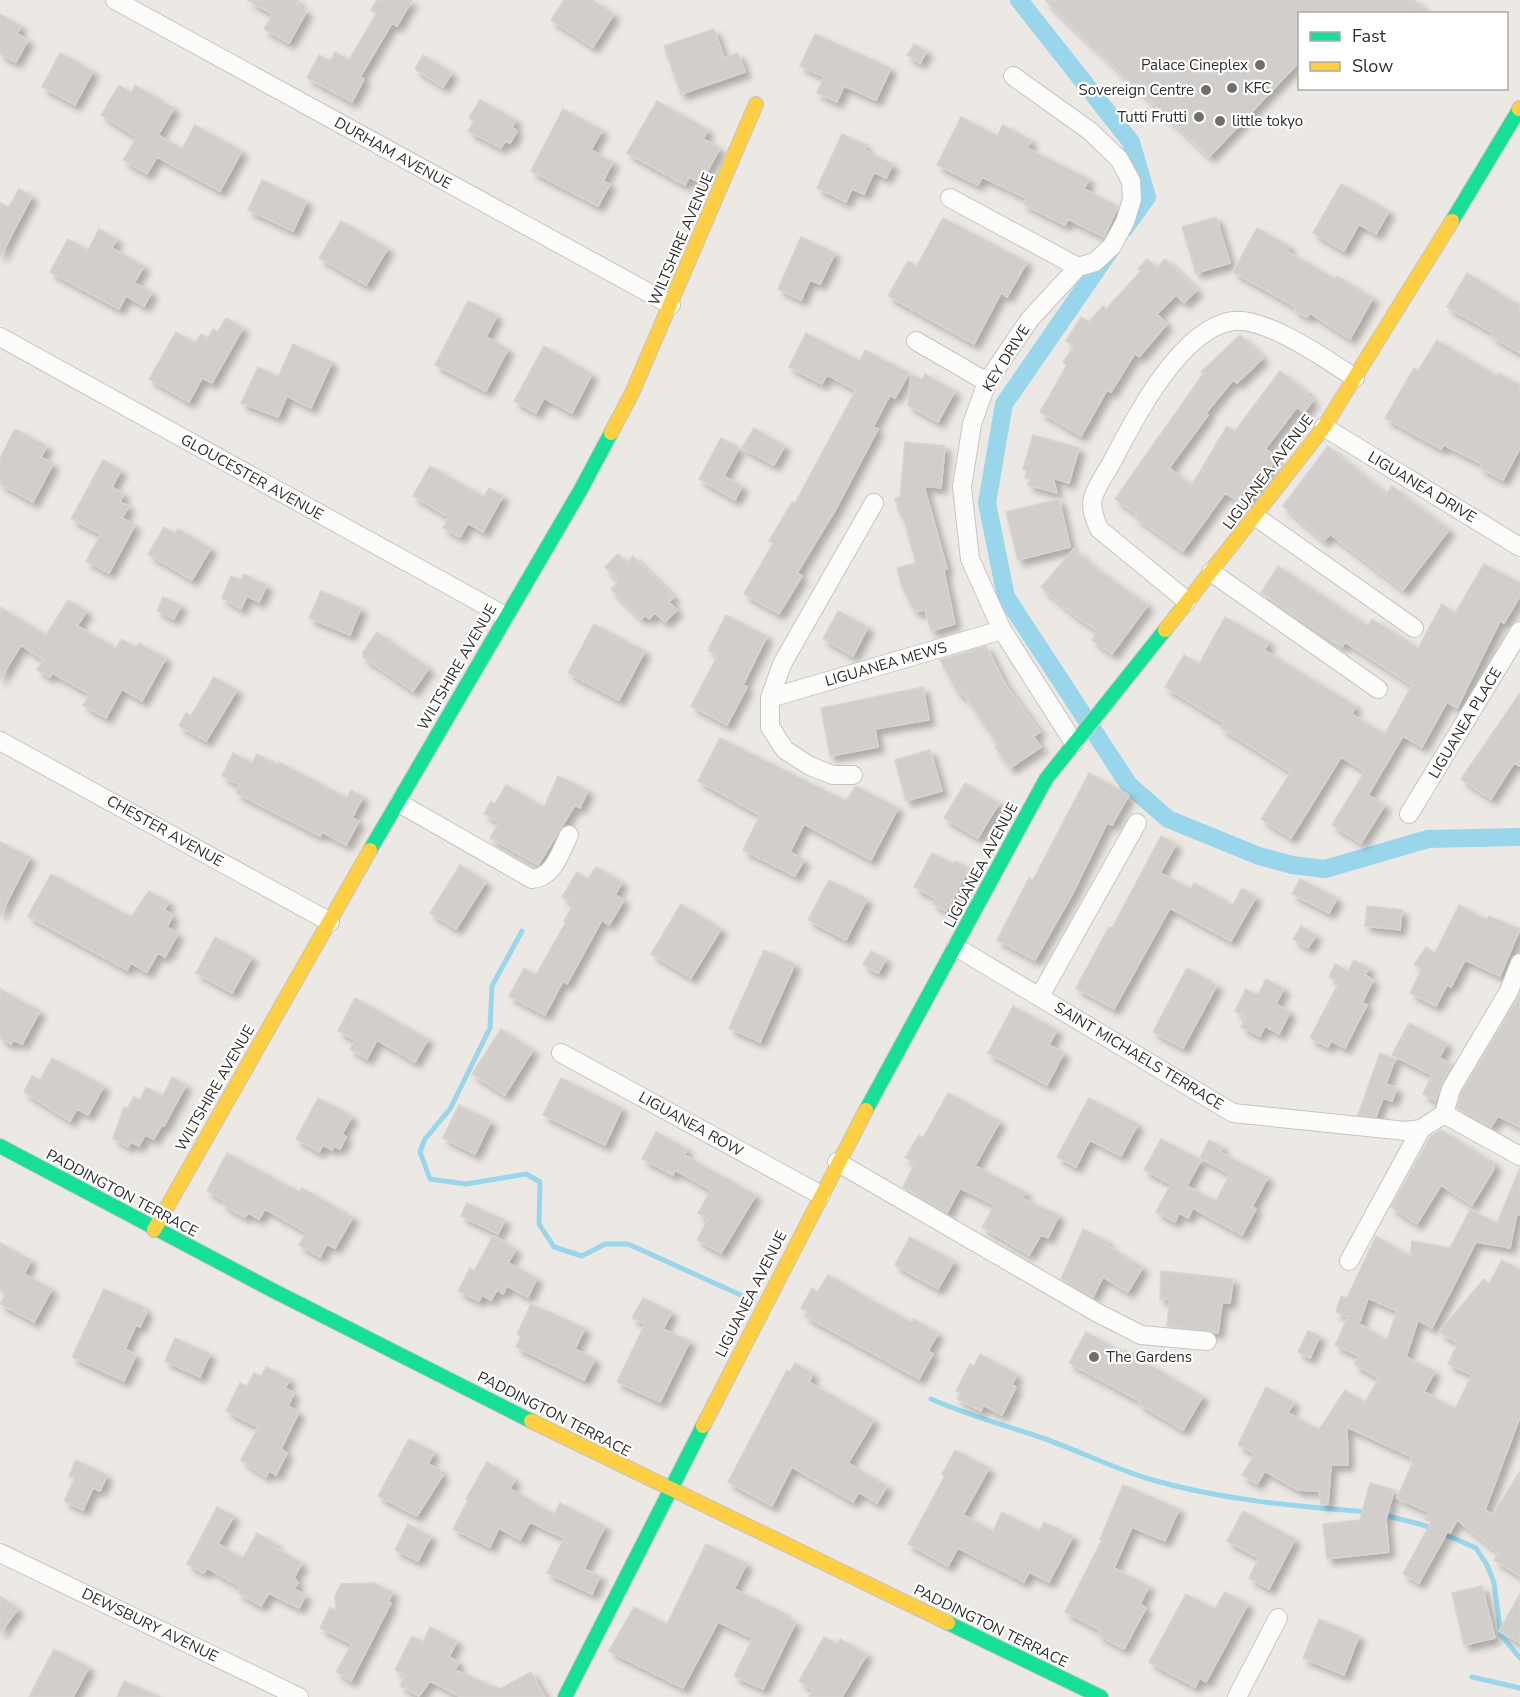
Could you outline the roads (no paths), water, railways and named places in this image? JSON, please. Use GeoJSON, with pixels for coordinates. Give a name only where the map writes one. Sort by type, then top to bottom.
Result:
{"type":"FeatureCollection","features":[{"type":"Feature","properties":{"kind":"street","name":"DURHAM AVENUE"},"geometry":{"type":"LineString","coordinates":[[116,0],[671,305]]}},
{"type":"Feature","properties":{"kind":"street","name":"KEY DRIVE"},"geometry":{"type":"LineString","coordinates":[[1013,76],[1090,131],[1119,159],[1131,181],[1132,199],[1125,222],[1112,246],[1095,262],[1078,267],[1030,320],[987,382],[972,424],[962,487],[970,558],[1002,630],[1076,741]]}},
{"type":"Feature","properties":{"kind":"street","name":"WILTSHIRE AVENUE"},"geometry":{"type":"LineString","coordinates":[[154,1230],[187,1168],[505,616],[585,482],[632,393],[756,104]]}},
{"type":"Feature","properties":{"kind":"street","name":"LIGUANEA AVENUE"},"geometry":{"type":"LineString","coordinates":[[565,1697],[837,1162],[1046,779],[1256,517],[1324,427],[1520,108]]}},
{"type":"Feature","properties":{"kind":"street"},"geometry":{"type":"LineString","coordinates":[[950,198],[1078,267]]}},
{"type":"Feature","properties":{"kind":"street"},"geometry":{"type":"LineString","coordinates":[[1187,601],[1099,529],[1093,514],[1093,498],[1134,419],[1168,368],[1205,332],[1232,321],[1248,321],[1266,327],[1355,378]]}},
{"type":"Feature","properties":{"kind":"street","name":"GLOUCESTER AVENUE"},"geometry":{"type":"LineString","coordinates":[[0,337],[505,616]]}},
{"type":"Feature","properties":{"kind":"street"},"geometry":{"type":"LineString","coordinates":[[916,341],[987,382]]}},
{"type":"Feature","properties":{"kind":"street","name":"LIGUANEA DRIVE"},"geometry":{"type":"LineString","coordinates":[[1324,427],[1520,547]]}},
{"type":"Feature","properties":{"kind":"street"},"geometry":{"type":"LineString","coordinates":[[853,775],[833,775],[810,766],[785,750],[770,727],[770,698],[782,664],[874,503]]}},
{"type":"Feature","properties":{"kind":"street"},"geometry":{"type":"LineString","coordinates":[[1256,517],[1414,628]]}},
{"type":"Feature","properties":{"kind":"street"},"geometry":{"type":"LineString","coordinates":[[1211,572],[1378,688]]}},
{"type":"Feature","properties":{"kind":"street","name":"LIGUANEA MEWS"},"geometry":{"type":"LineString","coordinates":[[770,698],[1002,630]]}},
{"type":"Feature","properties":{"kind":"street","name":"LIGUANEA PLACE"},"geometry":{"type":"LineString","coordinates":[[1409,814],[1520,631]]}},
{"type":"Feature","properties":{"kind":"street","name":"CHESTER AVENUE"},"geometry":{"type":"LineString","coordinates":[[0,741],[330,922]]}},
{"type":"Feature","properties":{"kind":"street"},"geometry":{"type":"LineString","coordinates":[[399,803],[532,879],[542,878],[550,871],[568,835]]}},
{"type":"Feature","properties":{"kind":"street"},"geometry":{"type":"LineString","coordinates":[[1040,996],[1137,823]]}},
{"type":"Feature","properties":{"kind":"street","name":"SAINT MICHAELS TERRACE"},"geometry":{"type":"LineString","coordinates":[[956,947],[1233,1113],[1414,1130]]}},
{"type":"Feature","properties":{"kind":"street"},"geometry":{"type":"LineString","coordinates":[[1349,1261],[1414,1130],[1444,1114],[1451,1089],[1509,991],[1520,963]]}},
{"type":"Feature","properties":{"kind":"street","name":"LIGUANEA ROW"},"geometry":{"type":"LineString","coordinates":[[561,1053],[821,1195]]}},
{"type":"Feature","properties":{"kind":"street"},"geometry":{"type":"LineString","coordinates":[[1444,1114],[1520,1156]]}},
{"type":"Feature","properties":{"kind":"street","name":"PADDINGTON TERRACE"},"geometry":{"type":"LineString","coordinates":[[0,1146],[154,1230],[669,1490],[1101,1697]]}},
{"type":"Feature","properties":{"kind":"street"},"geometry":{"type":"LineString","coordinates":[[837,1162],[1096,1312],[1141,1335],[1207,1341]]}},
{"type":"Feature","properties":{"kind":"street","name":"DEWSBURY AVENUE"},"geometry":{"type":"LineString","coordinates":[[0,1554],[299,1697]]}},
{"type":"Feature","properties":{"kind":"street"},"geometry":{"type":"LineString","coordinates":[[1237,1697],[1278,1618]]}},
{"type":"Feature","properties":{"kind":"waterway"},"geometry":{"type":"LineString","coordinates":[[1019,0],[1131,142],[1147,197],[1124,229]]}},
{"type":"Feature","properties":{"kind":"waterway"},"geometry":{"type":"LineString","coordinates":[[1109,252],[1004,404],[987,503],[1006,597],[1129,785],[1168,819],[1259,856],[1292,865],[1325,869],[1428,839],[1520,837]]}},
{"type":"Feature","properties":{"kind":"waterway"},"geometry":{"type":"LineString","coordinates":[[522,931],[492,986],[490,1028],[450,1109],[425,1139],[420,1152],[430,1179],[466,1184],[526,1174],[540,1182],[539,1224],[554,1247],[582,1256],[605,1244],[628,1244],[754,1301]]}},
{"type":"Feature","properties":{"kind":"waterway"},"geometry":{"type":"LineString","coordinates":[[931,1399],[1049,1440],[1134,1474],[1176,1486],[1257,1501],[1368,1512]]}},
{"type":"Feature","properties":{"kind":"waterway"},"geometry":{"type":"LineString","coordinates":[[1380,1514],[1423,1525],[1476,1548],[1487,1565],[1494,1583],[1501,1635],[1520,1658]]}},
{"type":"Feature","properties":{"kind":"waterway"},"geometry":{"type":"LineString","coordinates":[[1472,1677],[1520,1688]]}},
{"type":"Feature","properties":{"kind":"place","name":"Palace Cineplex"},"geometry":{"type":"Point","coordinates":[1260,65]}},
{"type":"Feature","properties":{"kind":"place","name":"KFC"},"geometry":{"type":"Point","coordinates":[1232,88]}},
{"type":"Feature","properties":{"kind":"place","name":"Sovereign Centre"},"geometry":{"type":"Point","coordinates":[1206,90]}},
{"type":"Feature","properties":{"kind":"place","name":"Tutti Frutti"},"geometry":{"type":"Point","coordinates":[1199,117]}},
{"type":"Feature","properties":{"kind":"place","name":"little tokyo"},"geometry":{"type":"Point","coordinates":[1220,121]}},
{"type":"Feature","properties":{"kind":"place","name":"The Gardens"},"geometry":{"type":"Point","coordinates":[1094,1357]}}]}
